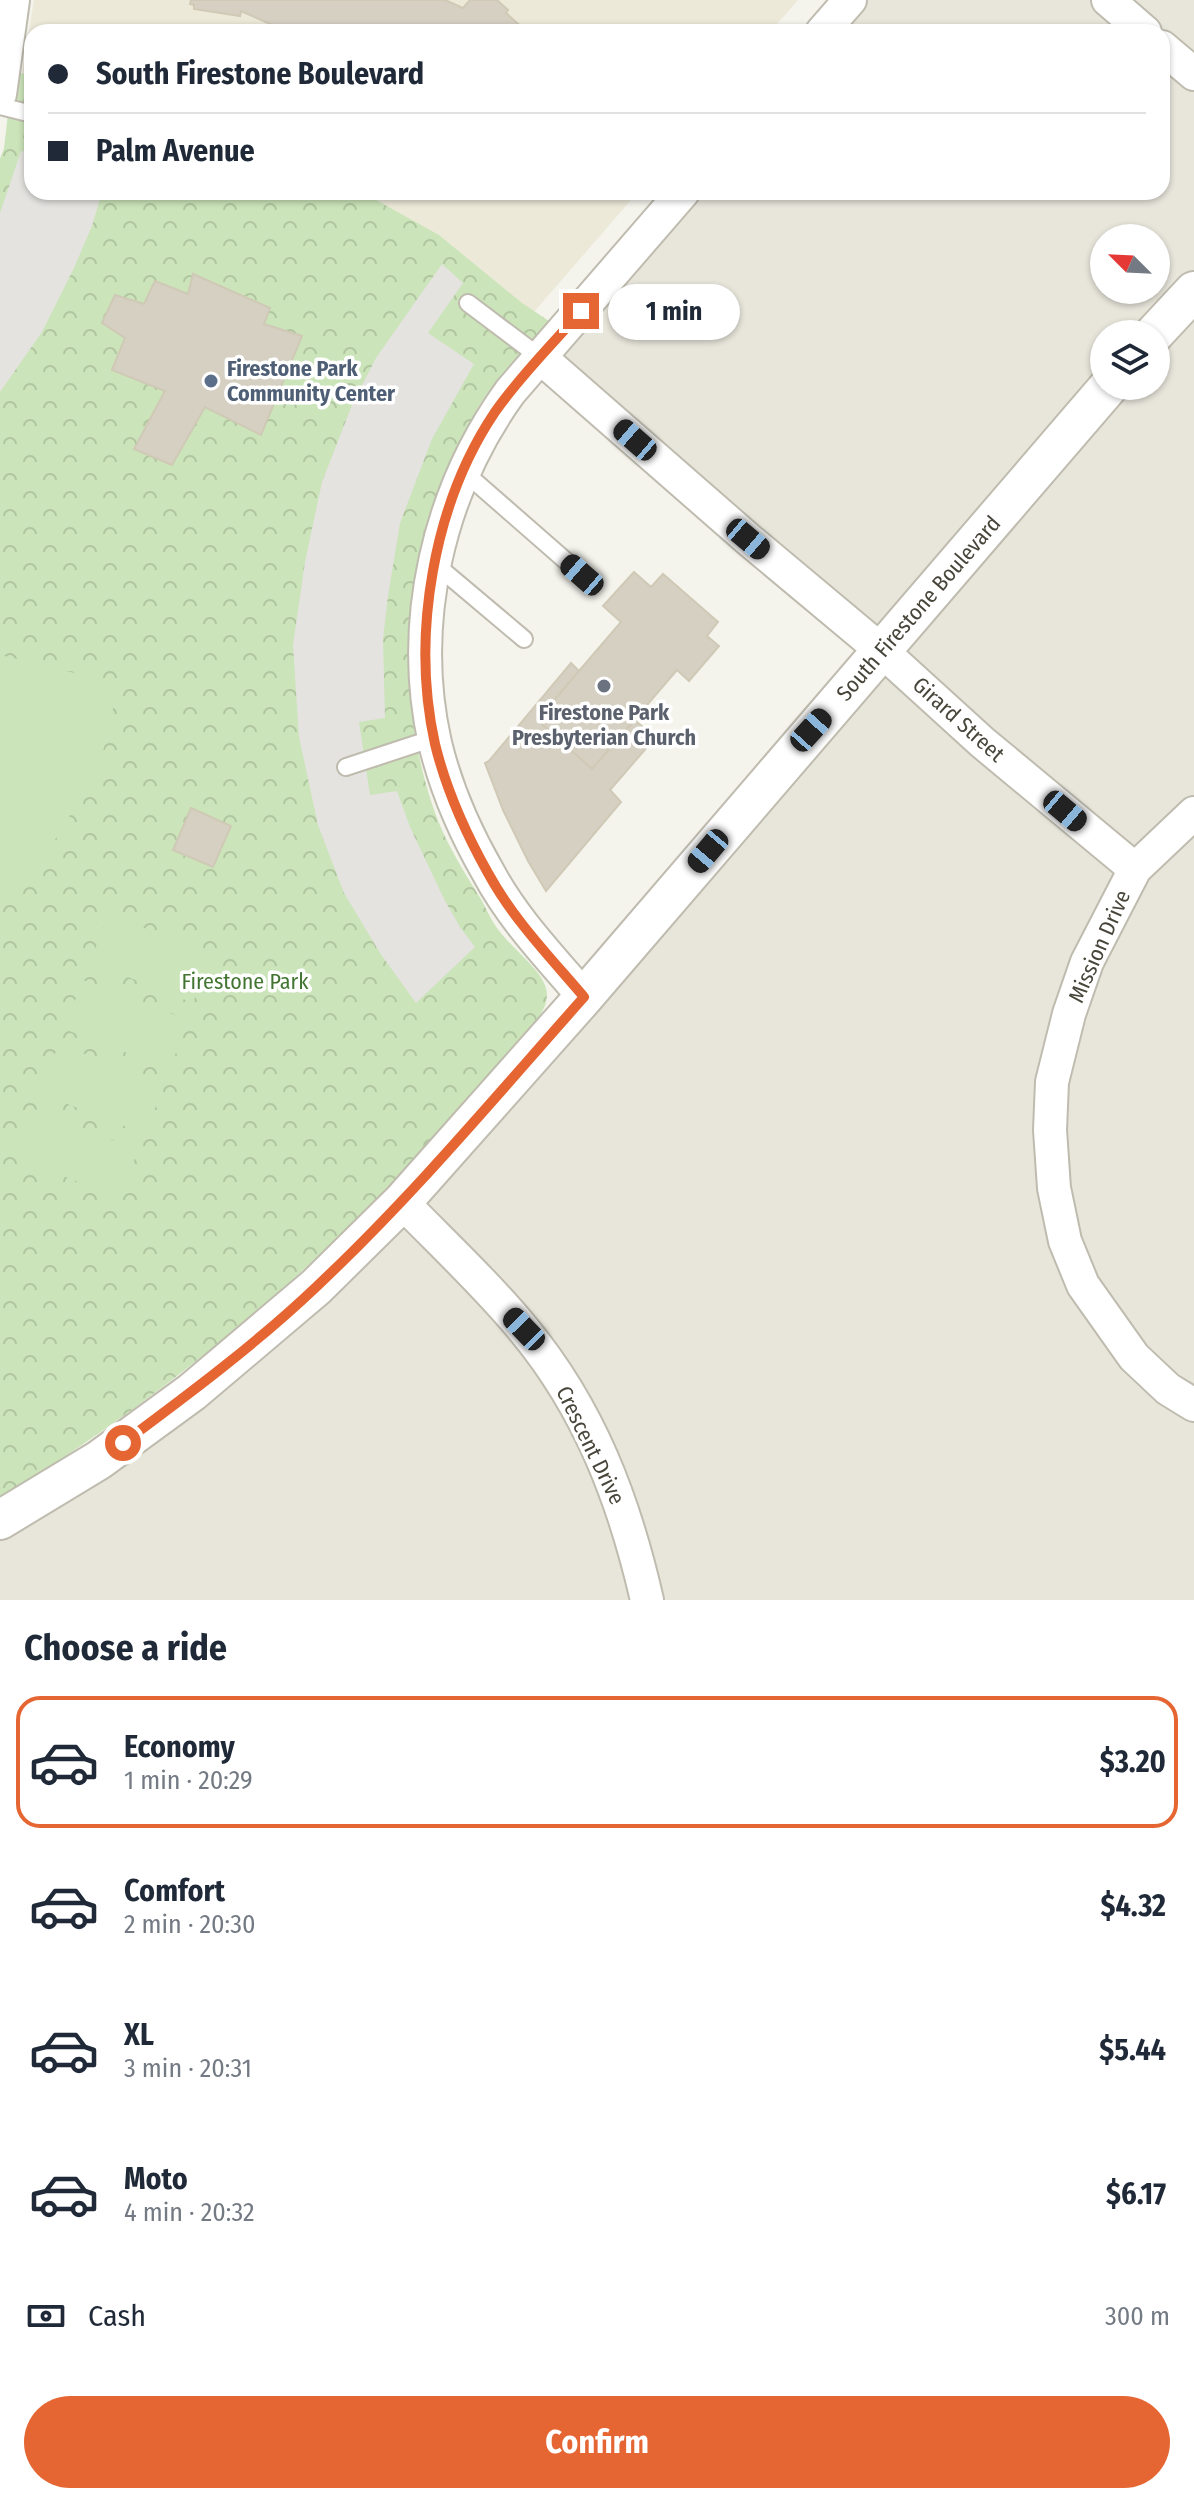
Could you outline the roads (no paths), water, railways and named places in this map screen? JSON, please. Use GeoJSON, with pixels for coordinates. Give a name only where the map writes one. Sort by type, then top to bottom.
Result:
{"type":"FeatureCollection","features":[{"type":"Feature","properties":{"kind":"street"},"geometry":{"type":"LineString","coordinates":[[0,94],[13,0]]}},
{"type":"Feature","properties":{"kind":"street"},"geometry":{"type":"LineString","coordinates":[[829,24],[850,0]]}},
{"type":"Feature","properties":{"kind":"street"},"geometry":{"type":"LineString","coordinates":[[1108,0],[1136,24]]}},
{"type":"Feature","properties":{"kind":"street"},"geometry":{"type":"LineString","coordinates":[[1170,54],[1194,74]]}},
{"type":"Feature","properties":{"kind":"street"},"geometry":{"type":"LineString","coordinates":[[584,997],[518,920],[460,819],[434,738],[426,635],[440,533],[463,471],[493,415],[676,200]]}},
{"type":"Feature","properties":{"kind":"street"},"geometry":{"type":"LineString","coordinates":[[1167,320],[1194,291]]}},
{"type":"Feature","properties":{"kind":"street","name":"Girard Street"},"geometry":{"type":"LineString","coordinates":[[541,358],[882,651],[982,742],[1135,869]]}},
{"type":"Feature","properties":{"kind":"street","name":"South Firestone Boulevard"},"geometry":{"type":"LineString","coordinates":[[0,1520],[99,1460],[192,1392],[316,1287],[402,1202],[584,997],[1097,400]]}},
{"type":"Feature","properties":{"kind":"street"},"geometry":{"type":"LineString","coordinates":[[1135,869],[1194,813]]}},
{"type":"Feature","properties":{"kind":"street","name":"Mission Drive"},"geometry":{"type":"LineString","coordinates":[[1135,869],[1087,962],[1069,1014],[1052,1082],[1050,1130],[1054,1188],[1065,1241],[1083,1285],[1134,1357],[1168,1389],[1194,1405]]}},
{"type":"Feature","properties":{"kind":"street","name":"Crescent Drive"},"geometry":{"type":"LineString","coordinates":[[402,1202],[524,1329],[573,1399],[614,1485],[633,1540],[647,1600]]}},
{"type":"Feature","properties":{"kind":"lane"},"geometry":{"type":"LineString","coordinates":[[0,106],[24,112]]}},
{"type":"Feature","properties":{"kind":"lane"},"geometry":{"type":"LineString","coordinates":[[468,303],[541,358]]}},
{"type":"Feature","properties":{"kind":"lane"},"geometry":{"type":"LineString","coordinates":[[463,471],[582,575]]}},
{"type":"Feature","properties":{"kind":"lane"},"geometry":{"type":"LineString","coordinates":[[435,564],[524,639]]}},
{"type":"Feature","properties":{"kind":"lane"},"geometry":{"type":"LineString","coordinates":[[346,767],[434,738]]}},
{"type":"Feature","properties":{"kind":"place","name":"Firestone Park Community Center"},"geometry":{"type":"Point","coordinates":[211,381]}},
{"type":"Feature","properties":{"kind":"place","name":"Firestone Park Presbyterian Church"},"geometry":{"type":"Point","coordinates":[604,686]}},
{"type":"Feature","properties":{"kind":"park label","name":"Firestone Park"},"geometry":{"type":"Point","coordinates":[245,981]}}]}
